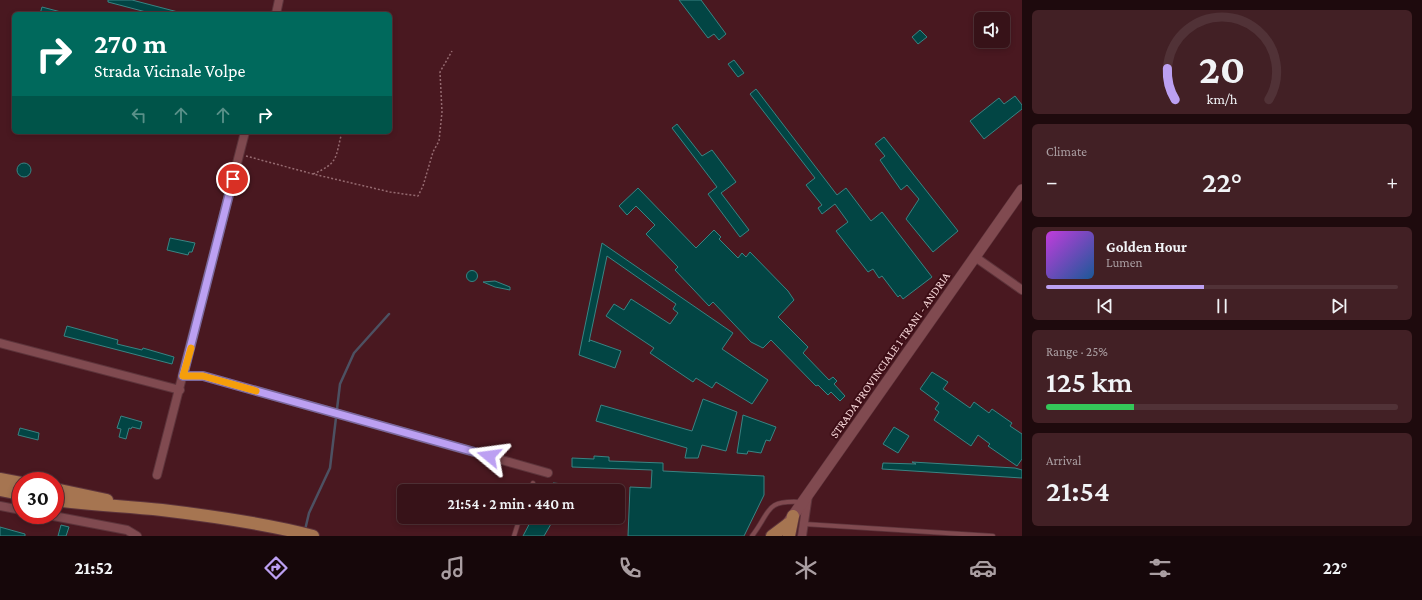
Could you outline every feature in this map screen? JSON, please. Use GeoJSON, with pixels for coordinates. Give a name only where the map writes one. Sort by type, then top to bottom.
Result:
{"type":"FeatureCollection","features":[{"type":"Feature","properties":{"kind":"main road","name":"STRADA PROVINCIALE 1 TRANI - ANDRIA"},"geometry":{"type":"LineString","coordinates":[[779,536],[1022,190]]}},
{"type":"Feature","properties":{"kind":"main road"},"geometry":{"type":"LineString","coordinates":[[0,479],[12,481]]}},
{"type":"Feature","properties":{"kind":"main road"},"geometry":{"type":"LineString","coordinates":[[0,490],[12,492]]}},
{"type":"Feature","properties":{"kind":"main road"},"geometry":{"type":"LineString","coordinates":[[64,491],[147,509]]}},
{"type":"Feature","properties":{"kind":"main road"},"geometry":{"type":"LineString","coordinates":[[64,501],[99,506],[147,509],[266,525],[313,536]]}},
{"type":"Feature","properties":{"kind":"main road"},"geometry":{"type":"LineString","coordinates":[[772,536],[790,520]]}},
{"type":"Feature","properties":{"kind":"main road"},"geometry":{"type":"LineString","coordinates":[[789,536],[790,520]]}},
{"type":"Feature","properties":{"kind":"street"},"geometry":{"type":"LineString","coordinates":[[276,12],[279,0]]}},
{"type":"Feature","properties":{"kind":"street"},"geometry":{"type":"LineString","coordinates":[[158,475],[245,134]]}},
{"type":"Feature","properties":{"kind":"street"},"geometry":{"type":"LineString","coordinates":[[975,257],[1022,290]]}},
{"type":"Feature","properties":{"kind":"street"},"geometry":{"type":"LineString","coordinates":[[0,343],[180,390]]}},
{"type":"Feature","properties":{"kind":"street"},"geometry":{"type":"LineString","coordinates":[[183,376],[203,376],[548,473]]}},
{"type":"Feature","properties":{"kind":"street"},"geometry":{"type":"LineString","coordinates":[[802,536],[806,497]]}},
{"type":"Feature","properties":{"kind":"street"},"geometry":{"type":"LineString","coordinates":[[0,506],[12,508]]}},
{"type":"Feature","properties":{"kind":"street"},"geometry":{"type":"LineString","coordinates":[[64,518],[127,530],[137,536]]}},
{"type":"Feature","properties":{"kind":"lane"},"geometry":{"type":"LineString","coordinates":[[752,536],[771,506],[806,497]]}},
{"type":"Feature","properties":{"kind":"lane"},"geometry":{"type":"LineString","coordinates":[[514,536],[518,524]]}},
{"type":"Feature","properties":{"kind":"lane"},"geometry":{"type":"LineString","coordinates":[[804,524],[993,536]]}},
{"type":"Feature","properties":{"kind":"path"},"geometry":{"type":"LineString","coordinates":[[240,154],[313,174],[390,192],[418,196],[439,141],[442,112],[440,72],[452,51]]}},
{"type":"Feature","properties":{"kind":"path"},"geometry":{"type":"LineString","coordinates":[[313,174],[328,167],[335,161],[342,134]]}},
{"type":"Feature","properties":{"kind":"building"},"geometry":{"type":"Polygon","coordinates":[[[108,0],[132,0],[178,12],[146,12],[108,2],[108,0]]]}},
{"type":"Feature","properties":{"kind":"building"},"geometry":{"type":"Polygon","coordinates":[[[679,0],[701,0],[726,34],[719,40],[714,34],[708,38],[679,0]]]}},
{"type":"Feature","properties":{"kind":"building"},"geometry":{"type":"Polygon","coordinates":[[[42,7],[61,12],[41,12],[42,7]]]}},
{"type":"Feature","properties":{"kind":"building"},"geometry":{"type":"Polygon","coordinates":[[[920,30],[927,37],[918,44],[912,37],[920,30]]]}},
{"type":"Feature","properties":{"kind":"building"},"geometry":{"type":"Polygon","coordinates":[[[734,60],[744,73],[738,77],[728,64],[734,60]]]}},
{"type":"Feature","properties":{"kind":"building"},"geometry":{"type":"Polygon","coordinates":[[[756,89],[837,195],[846,188],[871,221],[882,212],[932,277],[903,299],[900,295],[898,297],[882,276],[879,278],[873,269],[868,272],[836,231],[848,222],[835,204],[822,214],[818,208],[822,205],[806,185],[815,178],[750,94],[756,89]]]}},
{"type":"Feature","properties":{"kind":"building"},"geometry":{"type":"Polygon","coordinates":[[[1015,96],[1022,105],[1022,109],[984,139],[970,121],[999,98],[1004,104],[1015,96]]]}},
{"type":"Feature","properties":{"kind":"building"},"geometry":{"type":"Polygon","coordinates":[[[677,124],[702,156],[712,150],[736,182],[721,193],[749,230],[740,237],[708,194],[717,187],[672,128],[677,124]]]}},
{"type":"Feature","properties":{"kind":"building"},"geometry":{"type":"Polygon","coordinates":[[[884,137],[958,231],[933,252],[906,219],[919,199],[907,185],[901,190],[880,160],[885,156],[875,144],[884,137]]]}},
{"type":"Feature","properties":{"kind":"building"},"geometry":{"type":"Polygon","coordinates":[[[24,163],[29,165],[31,170],[29,175],[24,177],[19,175],[17,170],[19,165],[24,163]]]}},
{"type":"Feature","properties":{"kind":"building"},"geometry":{"type":"Polygon","coordinates":[[[638,188],[696,248],[714,230],[721,237],[719,239],[738,258],[742,253],[746,257],[750,252],[788,291],[794,300],[778,317],[808,347],[803,353],[829,380],[833,377],[837,381],[834,384],[845,396],[840,401],[831,392],[828,395],[818,385],[816,386],[771,340],[763,348],[751,342],[713,302],[709,306],[675,270],[678,267],[646,234],[655,225],[636,206],[627,215],[619,206],[638,188]]]}},
{"type":"Feature","properties":{"kind":"building"},"geometry":{"type":"Polygon","coordinates":[[[170,238],[195,243],[192,252],[189,252],[188,255],[167,250],[170,238]]]}},
{"type":"Feature","properties":{"kind":"building"},"geometry":{"type":"Polygon","coordinates":[[[602,243],[733,333],[722,349],[768,380],[752,404],[716,382],[712,388],[696,378],[693,382],[650,353],[654,348],[606,316],[614,304],[624,310],[631,299],[670,324],[678,313],[673,309],[676,304],[607,256],[589,342],[590,340],[621,351],[615,368],[579,355],[602,243]]]}},
{"type":"Feature","properties":{"kind":"building"},"geometry":{"type":"Polygon","coordinates":[[[470,271],[474,271],[476,272],[476,280],[470,281],[467,278],[467,274],[470,271]]]}},
{"type":"Feature","properties":{"kind":"building"},"geometry":{"type":"Polygon","coordinates":[[[495,281],[510,287],[510,290],[495,287],[483,282],[495,281]]]}},
{"type":"Feature","properties":{"kind":"building"},"geometry":{"type":"Polygon","coordinates":[[[67,326],[118,340],[117,344],[142,350],[143,348],[174,357],[172,364],[64,336],[67,326]]]}},
{"type":"Feature","properties":{"kind":"building"},"geometry":{"type":"Polygon","coordinates":[[[932,372],[948,382],[943,389],[970,408],[974,402],[989,413],[992,409],[1012,423],[1010,426],[1022,434],[1022,459],[1017,466],[988,446],[990,444],[978,435],[971,446],[934,420],[939,412],[935,409],[939,403],[920,389],[932,372]]]}},
{"type":"Feature","properties":{"kind":"building"},"geometry":{"type":"Polygon","coordinates":[[[703,399],[737,412],[726,451],[702,445],[698,458],[685,458],[687,448],[596,421],[601,405],[692,431],[703,399]]]}},
{"type":"Feature","properties":{"kind":"building"},"geometry":{"type":"Polygon","coordinates":[[[743,415],[776,427],[770,441],[766,440],[761,453],[748,451],[747,454],[737,453],[743,415]]]}},
{"type":"Feature","properties":{"kind":"building"},"geometry":{"type":"Polygon","coordinates":[[[121,416],[142,422],[140,429],[132,427],[131,429],[129,428],[126,439],[119,437],[121,429],[117,428],[121,416]]]}},
{"type":"Feature","properties":{"kind":"building"},"geometry":{"type":"Polygon","coordinates":[[[894,427],[909,436],[898,453],[883,444],[894,427]]]}},
{"type":"Feature","properties":{"kind":"building"},"geometry":{"type":"Polygon","coordinates":[[[20,428],[39,433],[38,440],[18,435],[20,428]]]}},
{"type":"Feature","properties":{"kind":"building"},"geometry":{"type":"Polygon","coordinates":[[[594,456],[609,457],[609,461],[663,463],[663,471],[764,476],[764,495],[744,536],[628,536],[630,487],[651,488],[652,470],[572,467],[572,458],[594,459],[594,456]]]}},
{"type":"Feature","properties":{"kind":"building"},"geometry":{"type":"Polygon","coordinates":[[[912,462],[1015,468],[1022,470],[1022,478],[882,469],[883,463],[916,464],[912,462]]]}},
{"type":"Feature","properties":{"kind":"building"},"geometry":{"type":"Polygon","coordinates":[[[529,524],[551,524],[544,536],[523,536],[529,524]]]}},
{"type":"Feature","properties":{"kind":"building"},"geometry":{"type":"Polygon","coordinates":[[[61,525],[69,527],[66,536],[58,536],[61,525]]]}},
{"type":"Feature","properties":{"kind":"building"},"geometry":{"type":"Polygon","coordinates":[[[0,527],[25,534],[25,536],[0,536],[0,527]]]}},
{"type":"Feature","properties":{"kind":"waterway"},"geometry":{"type":"LineString","coordinates":[[305,530],[309,513],[330,468],[340,384],[354,353],[389,314]]}},
{"type":"Feature","properties":{"kind":"slow traffic"},"geometry":{"type":"LineString","coordinates":[[191,348],[183,376],[203,376],[256,391]]}},
{"type":"Feature","properties":{"kind":"route"},"geometry":{"type":"LineString","coordinates":[[233,179],[200,315],[183,376],[203,376],[489,456]]}}]}
